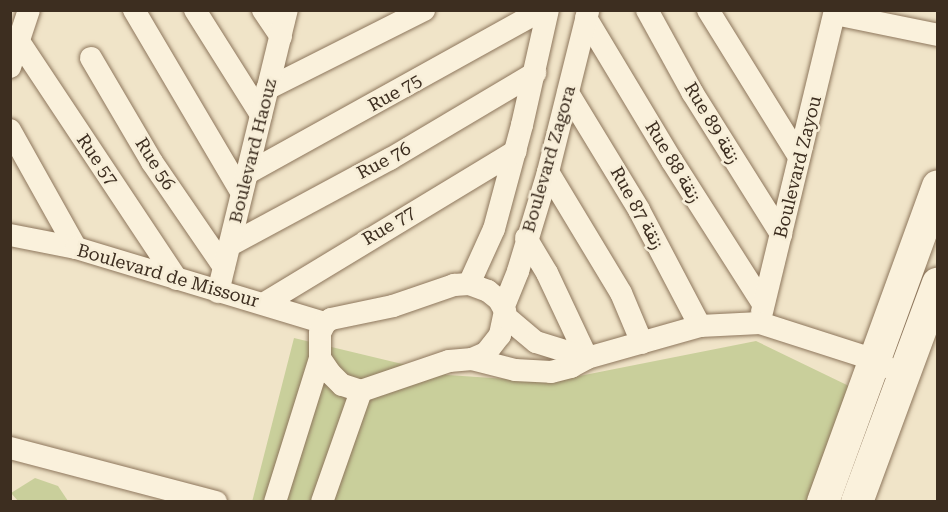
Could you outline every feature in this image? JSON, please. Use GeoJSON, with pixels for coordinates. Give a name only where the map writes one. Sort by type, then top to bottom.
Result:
{"type":"FeatureCollection","features":[{"type":"Feature","properties":{"kind":"main road"},"geometry":{"type":"LineString","coordinates":[[823,501],[938,186]]}},
{"type":"Feature","properties":{"kind":"main road"},"geometry":{"type":"LineString","coordinates":[[857,501],[938,283]]}},
{"type":"Feature","properties":{"kind":"street"},"geometry":{"type":"LineString","coordinates":[[10,68],[14,43],[29,10]]}},
{"type":"Feature","properties":{"kind":"street"},"geometry":{"type":"LineString","coordinates":[[134,10],[245,183]]}},
{"type":"Feature","properties":{"kind":"street"},"geometry":{"type":"LineString","coordinates":[[195,10],[261,115]]}},
{"type":"Feature","properties":{"kind":"street"},"geometry":{"type":"LineString","coordinates":[[263,10],[289,20]]}},
{"type":"Feature","properties":{"kind":"street"},"geometry":{"type":"LineString","coordinates":[[267,89],[424,10]]}},
{"type":"Feature","properties":{"kind":"street","name":"Rue 75"},"geometry":{"type":"LineString","coordinates":[[245,183],[542,10]]}},
{"type":"Feature","properties":{"kind":"street","name":"Boulevard Zagora"},"geometry":{"type":"LineString","coordinates":[[469,284],[494,229],[535,73],[548,10]]}},
{"type":"Feature","properties":{"kind":"street","name":"Rue 89 زنقة"},"geometry":{"type":"LineString","coordinates":[[647,10],[692,92],[781,234]]}},
{"type":"Feature","properties":{"kind":"street"},"geometry":{"type":"LineString","coordinates":[[708,10],[799,157]]}},
{"type":"Feature","properties":{"kind":"street"},"geometry":{"type":"LineString","coordinates":[[835,12],[938,35]]}},
{"type":"Feature","properties":{"kind":"street","name":"Boulevard Zayou"},"geometry":{"type":"LineString","coordinates":[[762,313],[835,12]]}},
{"type":"Feature","properties":{"kind":"street","name":"Boulevard Zagora"},"geometry":{"type":"LineString","coordinates":[[505,312],[548,172],[587,14]]}},
{"type":"Feature","properties":{"kind":"street","name":"Rue 88 زنقة"},"geometry":{"type":"LineString","coordinates":[[587,14],[762,313]]}},
{"type":"Feature","properties":{"kind":"street","name":"Boulevard Haouz"},"geometry":{"type":"LineString","coordinates":[[218,292],[267,89],[289,20]]}},
{"type":"Feature","properties":{"kind":"street","name":"Rue 57"},"geometry":{"type":"LineString","coordinates":[[14,43],[177,279]]}},
{"type":"Feature","properties":{"kind":"street","name":"Rue 56"},"geometry":{"type":"LineString","coordinates":[[91,58],[152,162],[224,267]]}},
{"type":"Feature","properties":{"kind":"street","name":"Rue 76"},"geometry":{"type":"LineString","coordinates":[[230,245],[390,159],[535,73]]}},
{"type":"Feature","properties":{"kind":"street","name":"Rue 87 زنقة"},"geometry":{"type":"LineString","coordinates":[[568,93],[639,210],[700,326]]}},
{"type":"Feature","properties":{"kind":"street"},"geometry":{"type":"LineString","coordinates":[[10,130],[76,248]]}},
{"type":"Feature","properties":{"kind":"street","name":"Rue 77"},"geometry":{"type":"LineString","coordinates":[[264,303],[516,150]]}},
{"type":"Feature","properties":{"kind":"street"},"geometry":{"type":"LineString","coordinates":[[548,172],[621,293],[642,343]]}},
{"type":"Feature","properties":{"kind":"street","name":"Boulevard de Missour"},"geometry":{"type":"LineString","coordinates":[[10,235],[76,248],[325,323]]}},
{"type":"Feature","properties":{"kind":"street"},"geometry":{"type":"LineString","coordinates":[[526,238],[547,273],[587,358]]}},
{"type":"Feature","properties":{"kind":"street"},"geometry":{"type":"LineString","coordinates":[[274,501],[320,358],[320,333],[325,323],[414,300],[454,285],[469,284],[488,291],[505,312],[536,342],[587,358]]}},
{"type":"Feature","properties":{"kind":"street"},"geometry":{"type":"LineString","coordinates":[[320,358],[330,374],[342,385],[361,391],[448,361],[472,359],[486,353],[493,346],[505,312]]}},
{"type":"Feature","properties":{"kind":"street"},"geometry":{"type":"LineString","coordinates":[[472,359],[515,370],[541,372],[571,367],[587,358],[700,326],[762,313],[875,360],[902,377]]}},
{"type":"Feature","properties":{"kind":"street"},"geometry":{"type":"LineString","coordinates":[[322,501],[361,391]]}},
{"type":"Feature","properties":{"kind":"street"},"geometry":{"type":"LineString","coordinates":[[10,448],[216,501]]}},
{"type":"Feature","properties":{"kind":"green space"},"geometry":{"type":"Polygon","coordinates":[[[294,338],[448,375],[549,382],[756,341],[851,387],[809,501],[252,502],[294,338]]]}},
{"type":"Feature","properties":{"kind":"green space"},"geometry":{"type":"Polygon","coordinates":[[[35,478],[58,486],[68,501],[18,501],[11,493],[35,478]]]}}]}
